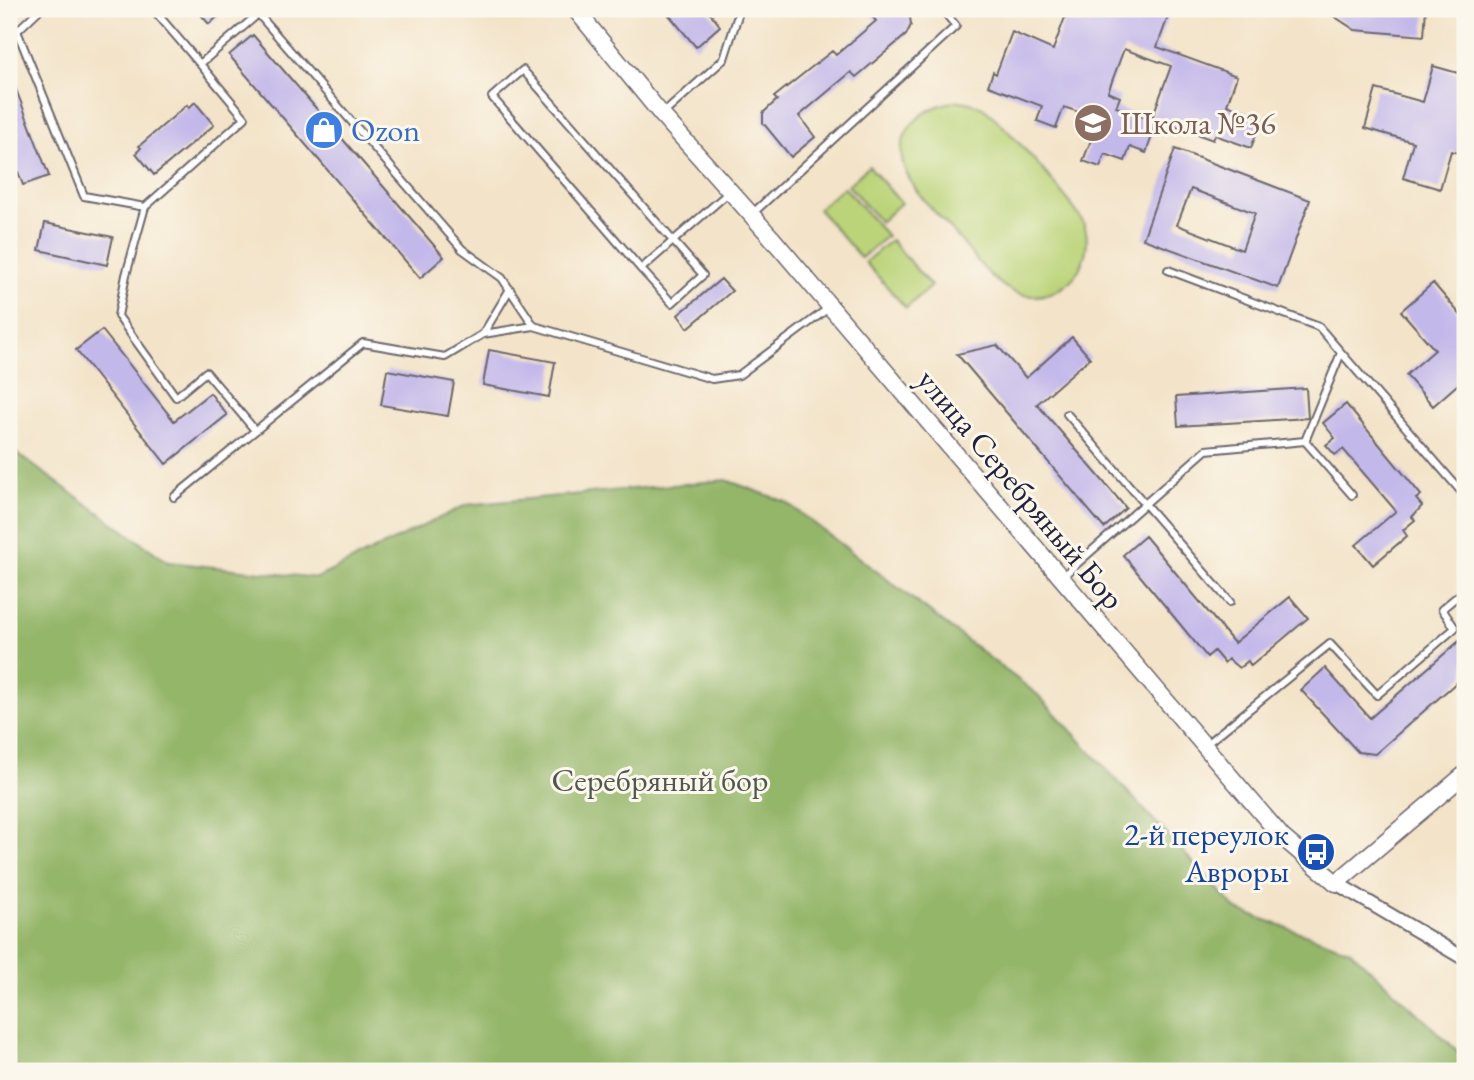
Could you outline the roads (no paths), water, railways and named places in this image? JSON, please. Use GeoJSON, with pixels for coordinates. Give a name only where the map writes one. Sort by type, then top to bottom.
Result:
{"type":"FeatureCollection","features":[{"type":"Feature","properties":{"kind":"street","name":"улица Серебряный Бор"},"geometry":{"type":"LineString","coordinates":[[578,10],[662,115],[830,307],[1282,837],[1336,883],[1465,959]]}},
{"type":"Feature","properties":{"kind":"street"},"geometry":{"type":"LineString","coordinates":[[1336,883],[1465,774]]}},
{"type":"Feature","properties":{"kind":"lane"},"geometry":{"type":"LineString","coordinates":[[40,9],[17,31],[84,196],[145,207]]}},
{"type":"Feature","properties":{"kind":"lane"},"geometry":{"type":"LineString","coordinates":[[153,9],[246,118],[145,207],[118,316],[176,397],[206,372],[254,429]]}},
{"type":"Feature","properties":{"kind":"lane"},"geometry":{"type":"LineString","coordinates":[[662,115],[724,59],[740,9]]}},
{"type":"Feature","properties":{"kind":"lane"},"geometry":{"type":"LineString","coordinates":[[750,215],[956,26],[942,9]]}},
{"type":"Feature","properties":{"kind":"lane"},"geometry":{"type":"LineString","coordinates":[[201,64],[258,10],[462,249],[502,278],[534,326]]}},
{"type":"Feature","properties":{"kind":"lane"},"geometry":{"type":"LineString","coordinates":[[523,70],[703,275],[672,303],[641,269],[492,97],[523,70]]}},
{"type":"Feature","properties":{"kind":"lane"},"geometry":{"type":"LineString","coordinates":[[641,269],[671,240],[730,192]]}},
{"type":"Feature","properties":{"kind":"lane"},"geometry":{"type":"LineString","coordinates":[[1168,270],[1319,327],[1465,496]]}},
{"type":"Feature","properties":{"kind":"lane"},"geometry":{"type":"LineString","coordinates":[[483,334],[510,289]]}},
{"type":"Feature","properties":{"kind":"lane"},"geometry":{"type":"LineString","coordinates":[[174,497],[254,429],[363,343],[445,357],[483,334],[534,326],[712,379],[739,375],[830,307]]}},
{"type":"Feature","properties":{"kind":"lane"},"geometry":{"type":"LineString","coordinates":[[1305,441],[1341,353]]}},
{"type":"Feature","properties":{"kind":"lane"},"geometry":{"type":"LineString","coordinates":[[1067,414],[1230,602]]}},
{"type":"Feature","properties":{"kind":"lane"},"geometry":{"type":"LineString","coordinates":[[1305,441],[1352,495]]}},
{"type":"Feature","properties":{"kind":"lane"},"geometry":{"type":"LineString","coordinates":[[1060,578],[1206,450],[1305,441]]}},
{"type":"Feature","properties":{"kind":"lane"},"geometry":{"type":"LineString","coordinates":[[1204,746],[1330,645],[1377,695],[1455,628],[1441,609],[1465,590]]}},
{"type":"Feature","properties":{"kind":"place","name":"Школа №36"},"geometry":{"type":"Point","coordinates":[1093,123]}},
{"type":"Feature","properties":{"kind":"place","name":"Ozon"},"geometry":{"type":"Point","coordinates":[324,130]}},
{"type":"Feature","properties":{"kind":"place","name":"2-й переулок Авроры"},"geometry":{"type":"Point","coordinates":[1316,852]}},
{"type":"Feature","properties":{"kind":"park label","name":"Серебряный бор"},"geometry":{"type":"Point","coordinates":[660,780]}}]}
